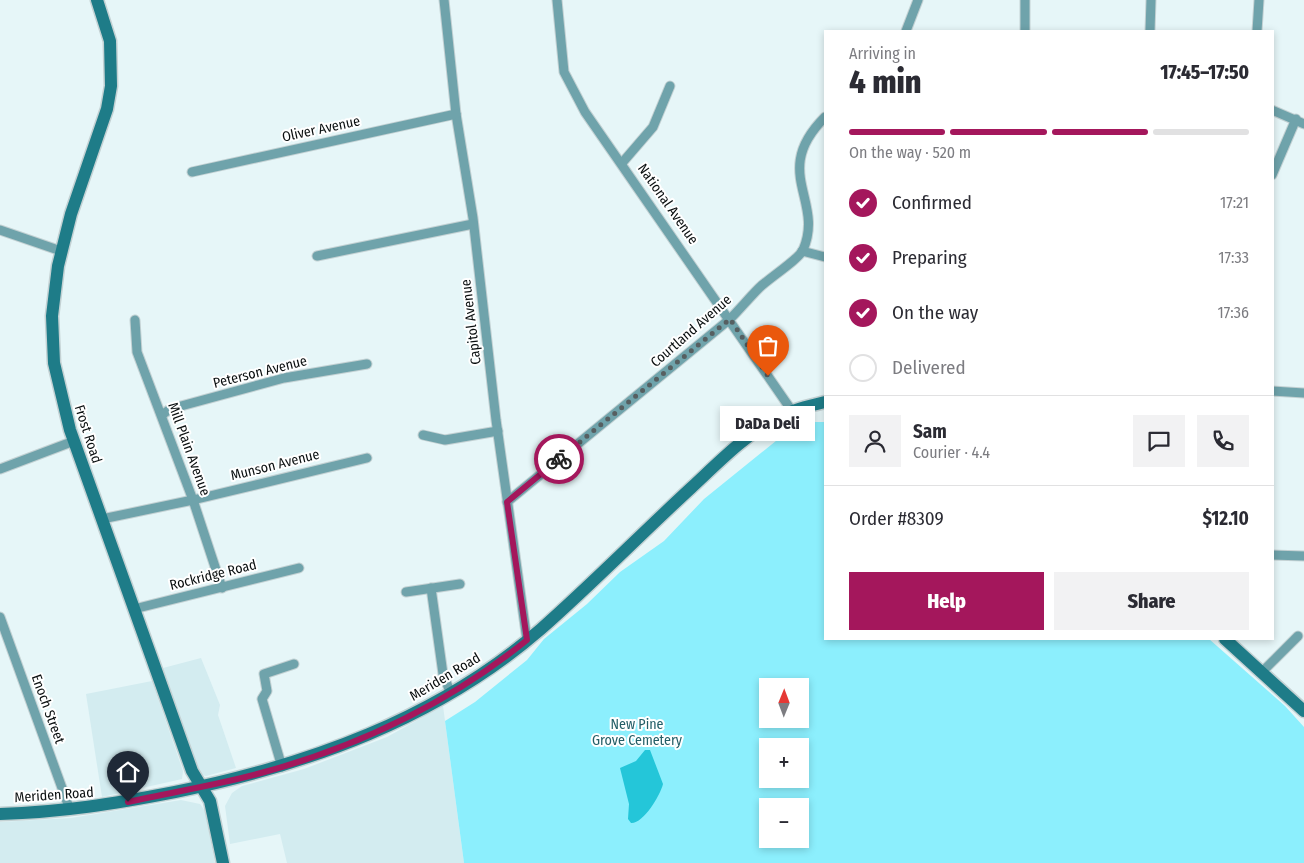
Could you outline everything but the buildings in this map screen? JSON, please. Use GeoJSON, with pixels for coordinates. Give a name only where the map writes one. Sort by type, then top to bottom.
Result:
{"type":"FeatureCollection","features":[{"type":"Feature","properties":{"kind":"main road","name":"Frost Road"},"geometry":{"type":"LineString","coordinates":[[97,0],[110,41],[112,65],[110,95],[61,251],[53,297],[53,345],[58,388],[74,441],[192,771],[212,804],[223,863]]}},
{"type":"Feature","properties":{"kind":"main road","name":"Meriden Road"},"geometry":{"type":"LineString","coordinates":[[0,814],[104,806],[282,767],[372,733],[451,694],[527,640],[582,592],[719,462],[755,432],[792,411],[824,402]]}},
{"type":"Feature","properties":{"kind":"main road"},"geometry":{"type":"LineString","coordinates":[[1227,640],[1304,710]]}},
{"type":"Feature","properties":{"kind":"street","name":"Capitol Avenue"},"geometry":{"type":"LineString","coordinates":[[444,0],[456,114],[473,224],[507,502],[527,640]]}},
{"type":"Feature","properties":{"kind":"street","name":"National Avenue"},"geometry":{"type":"LineString","coordinates":[[556,0],[564,72],[585,112],[622,162],[792,411]]}},
{"type":"Feature","properties":{"kind":"street"},"geometry":{"type":"LineString","coordinates":[[906,30],[918,0]]}},
{"type":"Feature","properties":{"kind":"street"},"geometry":{"type":"LineString","coordinates":[[1025,0],[1025,30]]}},
{"type":"Feature","properties":{"kind":"street"},"geometry":{"type":"LineString","coordinates":[[1150,30],[1152,0]]}},
{"type":"Feature","properties":{"kind":"street"},"geometry":{"type":"LineString","coordinates":[[1257,30],[1259,0]]}},
{"type":"Feature","properties":{"kind":"street"},"geometry":{"type":"LineString","coordinates":[[622,162],[653,127],[670,86]]}},
{"type":"Feature","properties":{"kind":"street"},"geometry":{"type":"LineString","coordinates":[[1274,111],[1304,124]]}},
{"type":"Feature","properties":{"kind":"street","name":"Oliver Avenue"},"geometry":{"type":"LineString","coordinates":[[192,172],[456,114]]}},
{"type":"Feature","properties":{"kind":"street"},"geometry":{"type":"LineString","coordinates":[[824,117],[814,127],[802,150],[798,172],[809,222],[802,251],[824,257]]}},
{"type":"Feature","properties":{"kind":"street"},"geometry":{"type":"LineString","coordinates":[[1274,170],[1296,119]]}},
{"type":"Feature","properties":{"kind":"street"},"geometry":{"type":"LineString","coordinates":[[317,256],[473,224]]}},
{"type":"Feature","properties":{"kind":"street"},"geometry":{"type":"LineString","coordinates":[[0,230],[61,251]]}},
{"type":"Feature","properties":{"kind":"street","name":"Courtland Avenue"},"geometry":{"type":"LineString","coordinates":[[507,502],[730,319],[759,288],[802,251]]}},
{"type":"Feature","properties":{"kind":"street","name":"Mill Plain Avenue"},"geometry":{"type":"LineString","coordinates":[[135,320],[137,352],[193,500],[222,588]]}},
{"type":"Feature","properties":{"kind":"street","name":"Peterson Avenue"},"geometry":{"type":"LineString","coordinates":[[162,415],[170,409],[284,378],[367,364]]}},
{"type":"Feature","properties":{"kind":"street"},"geometry":{"type":"LineString","coordinates":[[1274,391],[1304,393]]}},
{"type":"Feature","properties":{"kind":"street"},"geometry":{"type":"LineString","coordinates":[[423,435],[445,440],[498,431]]}},
{"type":"Feature","properties":{"kind":"street"},"geometry":{"type":"LineString","coordinates":[[0,469],[74,441]]}},
{"type":"Feature","properties":{"kind":"street","name":"Munson Avenue"},"geometry":{"type":"LineString","coordinates":[[102,519],[193,500],[367,458]]}},
{"type":"Feature","properties":{"kind":"street"},"geometry":{"type":"LineString","coordinates":[[1274,555],[1304,556]]}},
{"type":"Feature","properties":{"kind":"street","name":"Rockridge Road"},"geometry":{"type":"LineString","coordinates":[[134,609],[299,568]]}},
{"type":"Feature","properties":{"kind":"street"},"geometry":{"type":"LineString","coordinates":[[406,592],[460,584]]}},
{"type":"Feature","properties":{"kind":"street"},"geometry":{"type":"LineString","coordinates":[[431,588],[443,674],[451,694]]}},
{"type":"Feature","properties":{"kind":"street","name":"Enoch Street"},"geometry":{"type":"LineString","coordinates":[[0,617],[70,810]]}},
{"type":"Feature","properties":{"kind":"street"},"geometry":{"type":"LineString","coordinates":[[1262,672],[1298,636]]}},
{"type":"Feature","properties":{"kind":"street"},"geometry":{"type":"LineString","coordinates":[[282,767],[262,700],[267,691],[264,674],[294,664]]}},
{"type":"Feature","properties":{"kind":"shaded area"},"geometry":{"type":"Polygon","coordinates":[[[201,658],[220,705],[218,715],[236,768],[206,776],[202,775],[197,768],[163,668],[201,658]]]}},
{"type":"Feature","properties":{"kind":"shaded area"},"geometry":{"type":"Polygon","coordinates":[[[152,681],[183,771],[182,779],[102,797],[86,694],[152,681]]]}},
{"type":"Feature","properties":{"kind":"shaded area"},"geometry":{"type":"Polygon","coordinates":[[[443,706],[464,863],[287,863],[280,834],[230,844],[225,806],[232,793],[242,786],[304,769],[387,737],[443,706]]]}},
{"type":"Feature","properties":{"kind":"shaded area"},"geometry":{"type":"Polygon","coordinates":[[[645,750],[650,750],[663,784],[655,802],[646,814],[636,822],[631,823],[628,819],[629,804],[620,768],[636,761],[645,750]]]}},
{"type":"Feature","properties":{"kind":"shaded area"},"geometry":{"type":"Polygon","coordinates":[[[181,800],[200,804],[205,811],[215,863],[0,863],[0,822],[71,818],[181,800]]]}},
{"type":"Feature","properties":{"kind":"green space","name":"New Pine Grove Cemetery"},"geometry":{"type":"Polygon","coordinates":[[[805,422],[824,422],[824,640],[1210,640],[1285,706],[1304,727],[1304,863],[464,863],[445,721],[475,702],[527,660],[544,639],[587,604],[620,572],[664,541],[704,499],[787,432],[805,422]]]}},
{"type":"Feature","properties":{"kind":"way so far"},"geometry":{"type":"LineString","coordinates":[[559,459],[730,319],[768,376]]}},
{"type":"Feature","properties":{"kind":"place","name":"DaDa Deli"},"geometry":{"type":"Point","coordinates":[768,376]}},
{"type":"Feature","properties":{"kind":"route"},"geometry":{"type":"LineString","coordinates":[[128,802],[263,772],[350,743],[438,701],[485,672],[527,640],[507,502],[559,459]]}}]}
